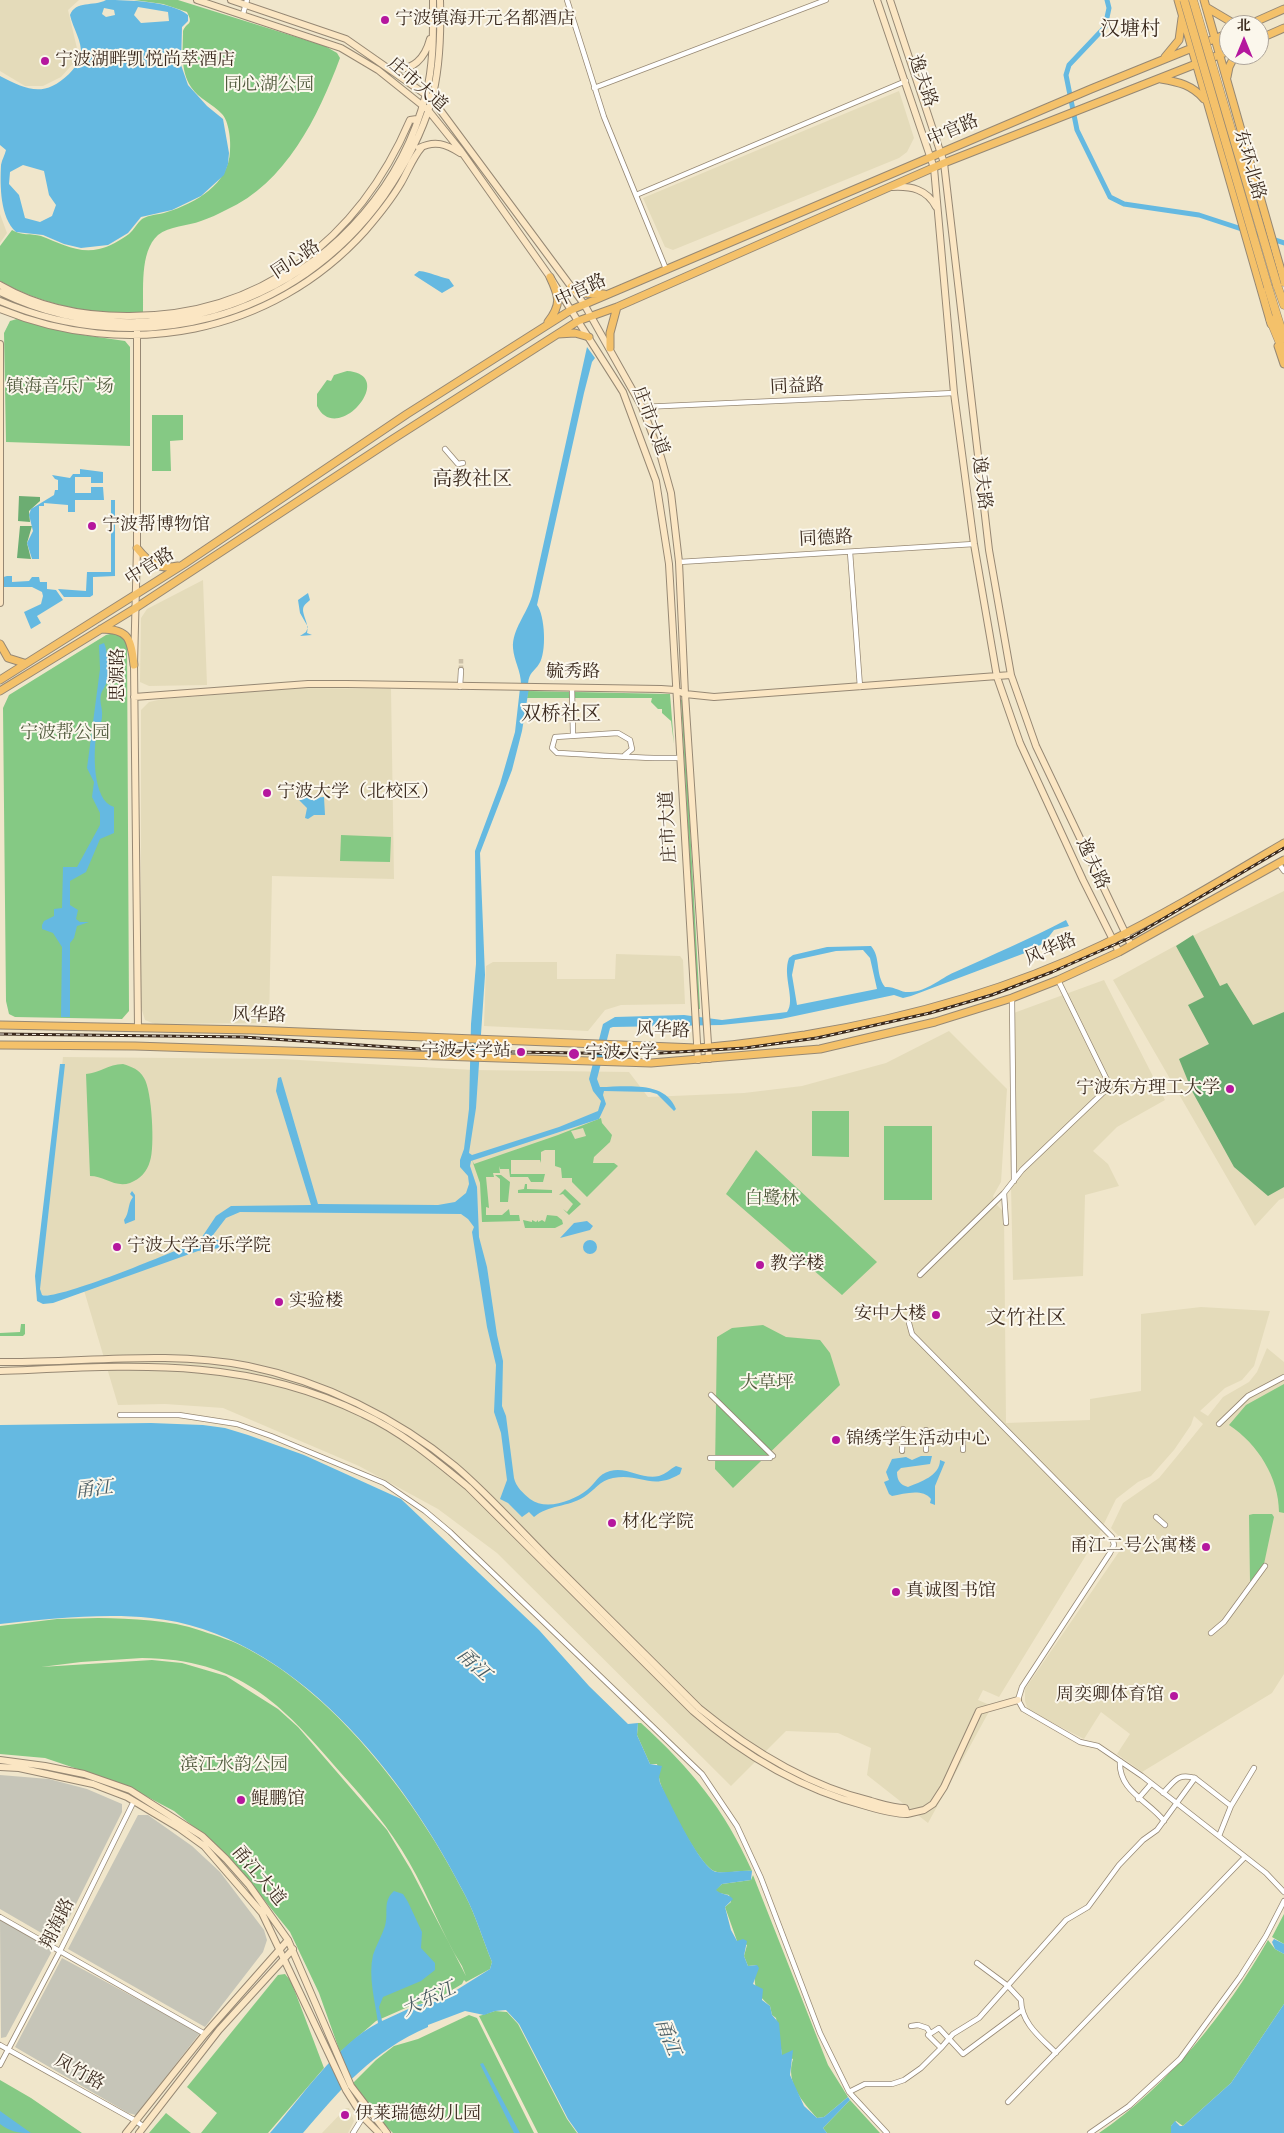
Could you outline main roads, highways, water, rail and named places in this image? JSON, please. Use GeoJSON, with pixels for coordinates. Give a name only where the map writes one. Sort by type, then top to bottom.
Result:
{"type":"FeatureCollection","features":[{"type":"Feature","properties":{"kind":"highway","name":"东环北路"},"geometry":{"type":"LineString","coordinates":[[1184,0],[1284,338]]}},
{"type":"Feature","properties":{"kind":"highway","name":"东环北路"},"geometry":{"type":"LineString","coordinates":[[1193,0],[1282,281],[1284,305]]}},
{"type":"Feature","properties":{"kind":"highway"},"geometry":{"type":"LineString","coordinates":[[1270,319],[1284,353]]}},
{"type":"Feature","properties":{"kind":"main road"},"geometry":{"type":"LineString","coordinates":[[1178,0],[1284,364]]}},
{"type":"Feature","properties":{"kind":"main road"},"geometry":{"type":"LineString","coordinates":[[1205,4],[1222,15]]}},
{"type":"Feature","properties":{"kind":"main road"},"geometry":{"type":"LineString","coordinates":[[1205,4],[1219,52]]}},
{"type":"Feature","properties":{"kind":"main road"},"geometry":{"type":"LineString","coordinates":[[1269,16],[1284,9]]}},
{"type":"Feature","properties":{"kind":"main road"},"geometry":{"type":"LineString","coordinates":[[1160,61],[1179,40],[1182,13]]}},
{"type":"Feature","properties":{"kind":"main road"},"geometry":{"type":"LineString","coordinates":[[1269,35],[1284,28]]}},
{"type":"Feature","properties":{"kind":"main road","name":"中官路"},"geometry":{"type":"LineString","coordinates":[[0,680],[24,663],[184,564],[400,419],[571,310],[1080,94],[1219,37]]}},
{"type":"Feature","properties":{"kind":"main road","name":"中官路"},"geometry":{"type":"LineString","coordinates":[[0,691],[134,609],[578,321],[617,307],[944,163],[1219,55]]}},
{"type":"Feature","properties":{"kind":"main road"},"geometry":{"type":"LineString","coordinates":[[1223,65],[1269,228],[1282,281]]}},
{"type":"Feature","properties":{"kind":"main road"},"geometry":{"type":"LineString","coordinates":[[1227,82],[1230,65]]}},
{"type":"Feature","properties":{"kind":"main road"},"geometry":{"type":"LineString","coordinates":[[1161,79],[1181,82],[1196,90],[1206,101]]}},
{"type":"Feature","properties":{"kind":"main road"},"geometry":{"type":"LineString","coordinates":[[546,325],[558,305],[558,296],[550,277]]}},
{"type":"Feature","properties":{"kind":"main road"},"geometry":{"type":"LineString","coordinates":[[571,287],[580,292],[607,294]]}},
{"type":"Feature","properties":{"kind":"main road"},"geometry":{"type":"LineString","coordinates":[[610,348],[610,333],[617,307]]}},
{"type":"Feature","properties":{"kind":"main road"},"geometry":{"type":"LineString","coordinates":[[556,335],[575,333],[589,337]]}},
{"type":"Feature","properties":{"kind":"main road"},"geometry":{"type":"LineString","coordinates":[[137,548],[149,563],[160,568],[184,564]]}},
{"type":"Feature","properties":{"kind":"main road"},"geometry":{"type":"LineString","coordinates":[[101,630],[117,630],[127,636],[132,649],[134,665]]}},
{"type":"Feature","properties":{"kind":"main road"},"geometry":{"type":"LineString","coordinates":[[0,644],[8,658],[24,663]]}},
{"type":"Feature","properties":{"kind":"main road","name":"风华路"},"geometry":{"type":"LineString","coordinates":[[0,1025],[252,1030],[696,1044],[707,1047],[759,1042],[850,1027],[933,1008],[1011,983],[1113,940],[1284,842]]}},
{"type":"Feature","properties":{"kind":"main road","name":"风华路"},"geometry":{"type":"LineString","coordinates":[[0,1045],[135,1046],[651,1063],[820,1049],[935,1022],[1012,998],[1058,980],[1119,952],[1281,862]]}},
{"type":"Feature","properties":{"kind":"water"},"geometry":{"type":"Polygon","coordinates":[[[106,0],[125,0],[148,2],[171,7],[188,15],[188,21],[182,27],[181,65],[188,85],[207,106],[223,119],[229,153],[224,175],[201,196],[172,210],[141,217],[128,233],[108,245],[81,248],[64,244],[43,235],[16,232],[7,218],[1,191],[1,165],[6,150],[0,145],[0,76],[27,88],[35,89],[43,89],[60,82],[78,63],[81,55],[80,44],[70,15],[76,7],[106,0]],[[138,7],[134,15],[141,23],[169,21],[168,12],[138,7]],[[104,8],[102,14],[106,17],[115,15],[114,10],[104,8]],[[23,165],[10,172],[9,184],[19,195],[25,218],[40,222],[52,216],[56,205],[49,195],[44,171],[23,165]]]}},
{"type":"Feature","properties":{"kind":"water"},"geometry":{"type":"Polygon","coordinates":[[[419,271],[449,279],[454,286],[442,293],[414,275],[419,271]]]}},
{"type":"Feature","properties":{"kind":"water"},"geometry":{"type":"Polygon","coordinates":[[[587,347],[595,358],[592,362],[584,393],[537,605],[542,617],[544,634],[542,659],[529,677],[528,684],[521,684],[513,641],[532,596],[587,347]]]}},
{"type":"Feature","properties":{"kind":"water"},"geometry":{"type":"Polygon","coordinates":[[[80,469],[103,472],[103,483],[91,483],[91,477],[75,477],[75,493],[91,493],[91,487],[103,487],[104,500],[75,500],[75,512],[68,512],[68,505],[44,503],[44,506],[39,506],[39,559],[32,559],[27,543],[33,531],[29,515],[31,509],[54,495],[55,490],[58,490],[58,480],[52,475],[70,478],[73,474],[80,474],[80,469]]]}},
{"type":"Feature","properties":{"kind":"water"},"geometry":{"type":"Polygon","coordinates":[[[111,500],[115,500],[115,576],[93,577],[93,595],[90,597],[64,597],[58,589],[86,591],[87,572],[111,572],[111,500]]]}},
{"type":"Feature","properties":{"kind":"water"},"geometry":{"type":"Polygon","coordinates":[[[12,576],[12,582],[29,581],[32,577],[39,577],[40,582],[47,582],[47,589],[56,590],[63,600],[37,616],[41,623],[31,629],[24,612],[41,604],[42,592],[32,587],[0,587],[0,578],[12,576]]]}},
{"type":"Feature","properties":{"kind":"water"},"geometry":{"type":"Polygon","coordinates":[[[308,593],[310,600],[304,605],[303,609],[307,626],[300,613],[298,600],[308,593]]]}},
{"type":"Feature","properties":{"kind":"water"},"geometry":{"type":"Polygon","coordinates":[[[307,628],[307,633],[312,635],[300,636],[306,632],[307,628]]]}},
{"type":"Feature","properties":{"kind":"water"},"geometry":{"type":"Polygon","coordinates":[[[104,643],[108,675],[101,693],[102,718],[97,731],[95,762],[101,795],[107,803],[114,807],[114,833],[100,839],[86,872],[70,881],[70,905],[78,910],[76,919],[80,922],[89,922],[77,926],[74,938],[70,943],[70,1017],[61,1017],[62,947],[53,933],[42,929],[42,925],[44,921],[54,916],[54,909],[62,908],[63,867],[77,867],[100,825],[100,813],[92,797],[94,782],[87,768],[100,669],[99,645],[104,643]]]}},
{"type":"Feature","properties":{"kind":"water"},"geometry":{"type":"Polygon","coordinates":[[[520,688],[529,688],[522,731],[512,770],[480,853],[485,975],[476,1108],[469,1153],[472,1155],[559,1127],[598,1111],[601,1101],[593,1091],[589,1079],[603,1024],[615,1017],[684,1015],[722,1020],[787,1012],[790,1001],[787,972],[789,958],[793,955],[827,947],[871,946],[876,955],[880,977],[885,987],[904,992],[916,991],[928,987],[955,972],[1066,920],[1069,926],[1054,930],[1044,943],[1025,953],[903,998],[894,995],[781,1019],[721,1025],[610,1028],[597,1079],[600,1087],[632,1086],[654,1089],[663,1093],[671,1100],[676,1109],[674,1111],[657,1094],[650,1092],[604,1091],[603,1095],[606,1104],[599,1119],[471,1161],[470,1166],[477,1187],[479,1237],[487,1267],[497,1335],[503,1361],[502,1406],[506,1416],[514,1478],[518,1487],[536,1503],[551,1504],[574,1498],[590,1487],[603,1474],[610,1471],[622,1470],[653,1477],[659,1476],[676,1466],[682,1468],[680,1474],[661,1481],[623,1477],[608,1479],[588,1495],[571,1503],[545,1510],[534,1517],[529,1512],[522,1517],[508,1503],[500,1499],[507,1480],[501,1433],[494,1412],[496,1365],[487,1327],[472,1232],[474,1227],[461,1214],[240,1212],[226,1218],[213,1235],[214,1239],[219,1240],[220,1248],[198,1251],[53,1303],[43,1304],[37,1301],[35,1276],[60,1064],[65,1064],[40,1289],[42,1295],[52,1295],[91,1284],[194,1243],[202,1237],[216,1216],[231,1206],[311,1205],[276,1091],[278,1078],[281,1077],[318,1204],[438,1205],[455,1202],[466,1193],[469,1184],[468,1176],[460,1167],[460,1160],[464,1149],[469,1109],[471,1024],[476,964],[475,851],[500,784],[515,732],[520,688]],[[863,950],[836,951],[795,960],[792,975],[797,1005],[877,989],[870,958],[863,950]]]}},
{"type":"Feature","properties":{"kind":"water"},"geometry":{"type":"Polygon","coordinates":[[[300,790],[304,790],[313,798],[324,797],[325,815],[314,815],[308,819],[305,818],[307,808],[296,797],[300,790]]]}},
{"type":"Feature","properties":{"kind":"water"},"geometry":{"type":"Polygon","coordinates":[[[132,1191],[135,1195],[135,1220],[125,1224],[124,1220],[133,1197],[130,1194],[132,1191]]]}},
{"type":"Feature","properties":{"kind":"water"},"geometry":{"type":"Polygon","coordinates":[[[587,1221],[593,1226],[590,1230],[560,1238],[574,1223],[587,1221]]]}},
{"type":"Feature","properties":{"kind":"water"},"geometry":{"type":"Polygon","coordinates":[[[590,1240],[595,1242],[597,1247],[595,1252],[590,1254],[585,1252],[583,1247],[585,1242],[590,1240]]]}},
{"type":"Feature","properties":{"kind":"water","name":"甬江"},"geometry":{"type":"Polygon","coordinates":[[[151,1423],[203,1425],[225,1428],[304,1455],[401,1499],[539,1630],[589,1686],[628,1724],[638,1723],[637,1735],[650,1764],[662,1766],[659,1777],[660,1783],[702,1860],[710,1869],[717,1872],[752,1871],[751,1880],[722,1884],[716,1890],[733,1899],[725,1907],[731,1930],[737,1941],[743,1939],[747,1941],[744,1956],[748,1966],[757,1965],[759,1968],[753,1984],[763,1989],[762,2000],[770,2006],[772,2015],[779,2023],[782,2055],[793,2050],[790,2075],[804,2106],[817,2118],[824,2117],[848,2097],[850,2100],[823,2128],[827,2133],[578,2133],[568,2119],[519,2024],[506,2010],[484,2015],[465,2011],[428,2025],[428,2027],[408,2037],[374,2059],[345,2086],[303,2133],[270,2133],[334,2058],[363,2033],[378,2023],[372,1989],[372,1963],[374,1951],[385,1926],[388,1899],[394,1891],[403,1894],[408,1902],[422,1932],[421,1948],[435,1963],[435,1970],[421,1981],[383,1997],[379,2007],[382,2021],[417,2005],[439,2001],[490,1969],[492,1962],[465,1895],[411,1803],[377,1759],[339,1717],[297,1680],[252,1650],[203,1629],[151,1618],[94,1616],[0,1624],[0,1425],[151,1423]]]}},
{"type":"Feature","properties":{"kind":"water"},"geometry":{"type":"Polygon","coordinates":[[[921,1456],[932,1456],[930,1464],[901,1468],[897,1472],[899,1482],[908,1487],[933,1474],[939,1466],[940,1460],[945,1462],[935,1486],[935,1505],[930,1503],[931,1499],[923,1494],[913,1493],[892,1496],[889,1494],[884,1482],[889,1480],[886,1472],[892,1459],[906,1457],[912,1460],[921,1456]]]}},
{"type":"Feature","properties":{"kind":"water"},"geometry":{"type":"Polygon","coordinates":[[[1274,1939],[1284,1944],[1284,1954],[1275,1949],[1272,1942],[1274,1939]]]}},
{"type":"Feature","properties":{"kind":"water"},"geometry":{"type":"Polygon","coordinates":[[[1284,2004],[1284,2133],[1171,2133],[1171,2126],[1175,2121],[1180,2126],[1183,2126],[1231,2083],[1284,2004]]]}},
{"type":"Feature","properties":{"kind":"water"},"geometry":{"type":"Polygon","coordinates":[[[483,2063],[520,2133],[514,2133],[480,2064],[483,2063]]]}},
{"type":"Feature","properties":{"kind":"water"},"geometry":{"type":"Polygon","coordinates":[[[0,2111],[31,2133],[14,2132],[0,2124],[0,2111]]]}},
{"type":"Feature","properties":{"kind":"waterway"},"geometry":{"type":"LineString","coordinates":[[1107,0],[1109,8],[1105,27],[1069,65],[1066,75],[1077,130],[1110,197],[1124,204],[1199,215],[1284,243]]}},
{"type":"Feature","properties":{"kind":"tunnel"},"geometry":{"type":"LineString","coordinates":[[461,659],[461,670]]}},
{"type":"Feature","properties":{"kind":"railway"},"geometry":{"type":"LineString","coordinates":[[0,1034],[243,1037],[448,1051],[644,1054],[745,1048],[817,1038],[930,1013],[992,995],[1052,972],[1132,937],[1284,848]]}},
{"type":"Feature","properties":{"kind":"place","name":"宁波镇海开元名都酒店"},"geometry":{"type":"Point","coordinates":[385,20]}},
{"type":"Feature","properties":{"kind":"place","name":"宁波湖畔凯悦尚萃酒店"},"geometry":{"type":"Point","coordinates":[45,61]}},
{"type":"Feature","properties":{"kind":"place","name":"宁波帮博物馆"},"geometry":{"type":"Point","coordinates":[92,526]}},
{"type":"Feature","properties":{"kind":"place","name":"宁波大学（北校区）"},"geometry":{"type":"Point","coordinates":[267,793]}},
{"type":"Feature","properties":{"kind":"place","name":"宁波大学站"},"geometry":{"type":"Point","coordinates":[521,1052]}},
{"type":"Feature","properties":{"kind":"place","name":"宁波大学"},"geometry":{"type":"Point","coordinates":[574,1054]}},
{"type":"Feature","properties":{"kind":"place","name":"宁波东方理工大学"},"geometry":{"type":"Point","coordinates":[1230,1089]}},
{"type":"Feature","properties":{"kind":"place","name":"宁波大学音乐学院"},"geometry":{"type":"Point","coordinates":[117,1247]}},
{"type":"Feature","properties":{"kind":"place","name":"教学楼"},"geometry":{"type":"Point","coordinates":[760,1265]}},
{"type":"Feature","properties":{"kind":"place","name":"实验楼"},"geometry":{"type":"Point","coordinates":[279,1302]}},
{"type":"Feature","properties":{"kind":"place","name":"安中大楼"},"geometry":{"type":"Point","coordinates":[936,1315]}},
{"type":"Feature","properties":{"kind":"place","name":"锦绣学生活动中心"},"geometry":{"type":"Point","coordinates":[836,1440]}},
{"type":"Feature","properties":{"kind":"place","name":"材化学院"},"geometry":{"type":"Point","coordinates":[612,1523]}},
{"type":"Feature","properties":{"kind":"place","name":"甬江二号公寓楼"},"geometry":{"type":"Point","coordinates":[1206,1547]}},
{"type":"Feature","properties":{"kind":"place","name":"真诚图书馆"},"geometry":{"type":"Point","coordinates":[896,1592]}},
{"type":"Feature","properties":{"kind":"place","name":"周奕卿体育馆"},"geometry":{"type":"Point","coordinates":[1174,1696]}},
{"type":"Feature","properties":{"kind":"place","name":"鲲鹏馆"},"geometry":{"type":"Point","coordinates":[241,1800]}},
{"type":"Feature","properties":{"kind":"place","name":"伊莱瑞德幼儿园"},"geometry":{"type":"Point","coordinates":[345,2115]}},
{"type":"Feature","properties":{"kind":"district","name":"汉塘村"},"geometry":{"type":"Point","coordinates":[1130,30]}},
{"type":"Feature","properties":{"kind":"district","name":"高教社区"},"geometry":{"type":"Point","coordinates":[472,480]}},
{"type":"Feature","properties":{"kind":"district","name":"双桥社区"},"geometry":{"type":"Point","coordinates":[561,715]}},
{"type":"Feature","properties":{"kind":"district","name":"文竹社区"},"geometry":{"type":"Point","coordinates":[1026,1319]}},
{"type":"Feature","properties":{"kind":"park label","name":"同心湖公园"},"geometry":{"type":"Point","coordinates":[269,86]}},
{"type":"Feature","properties":{"kind":"park label","name":"镇海音乐广场"},"geometry":{"type":"Point","coordinates":[60,388]}},
{"type":"Feature","properties":{"kind":"park label","name":"宁波帮公园"},"geometry":{"type":"Point","coordinates":[65,734]}},
{"type":"Feature","properties":{"kind":"park label","name":"白鹭林"},"geometry":{"type":"Point","coordinates":[772,1200]}},
{"type":"Feature","properties":{"kind":"park label","name":"大草坪"},"geometry":{"type":"Point","coordinates":[767,1384]}},
{"type":"Feature","properties":{"kind":"park label","name":"滨江水韵公园"},"geometry":{"type":"Point","coordinates":[234,1766]}},
{"type":"Feature","properties":{"kind":"water label","name":"大东江"},"geometry":{"type":"Point","coordinates":[429,2000]}}]}
